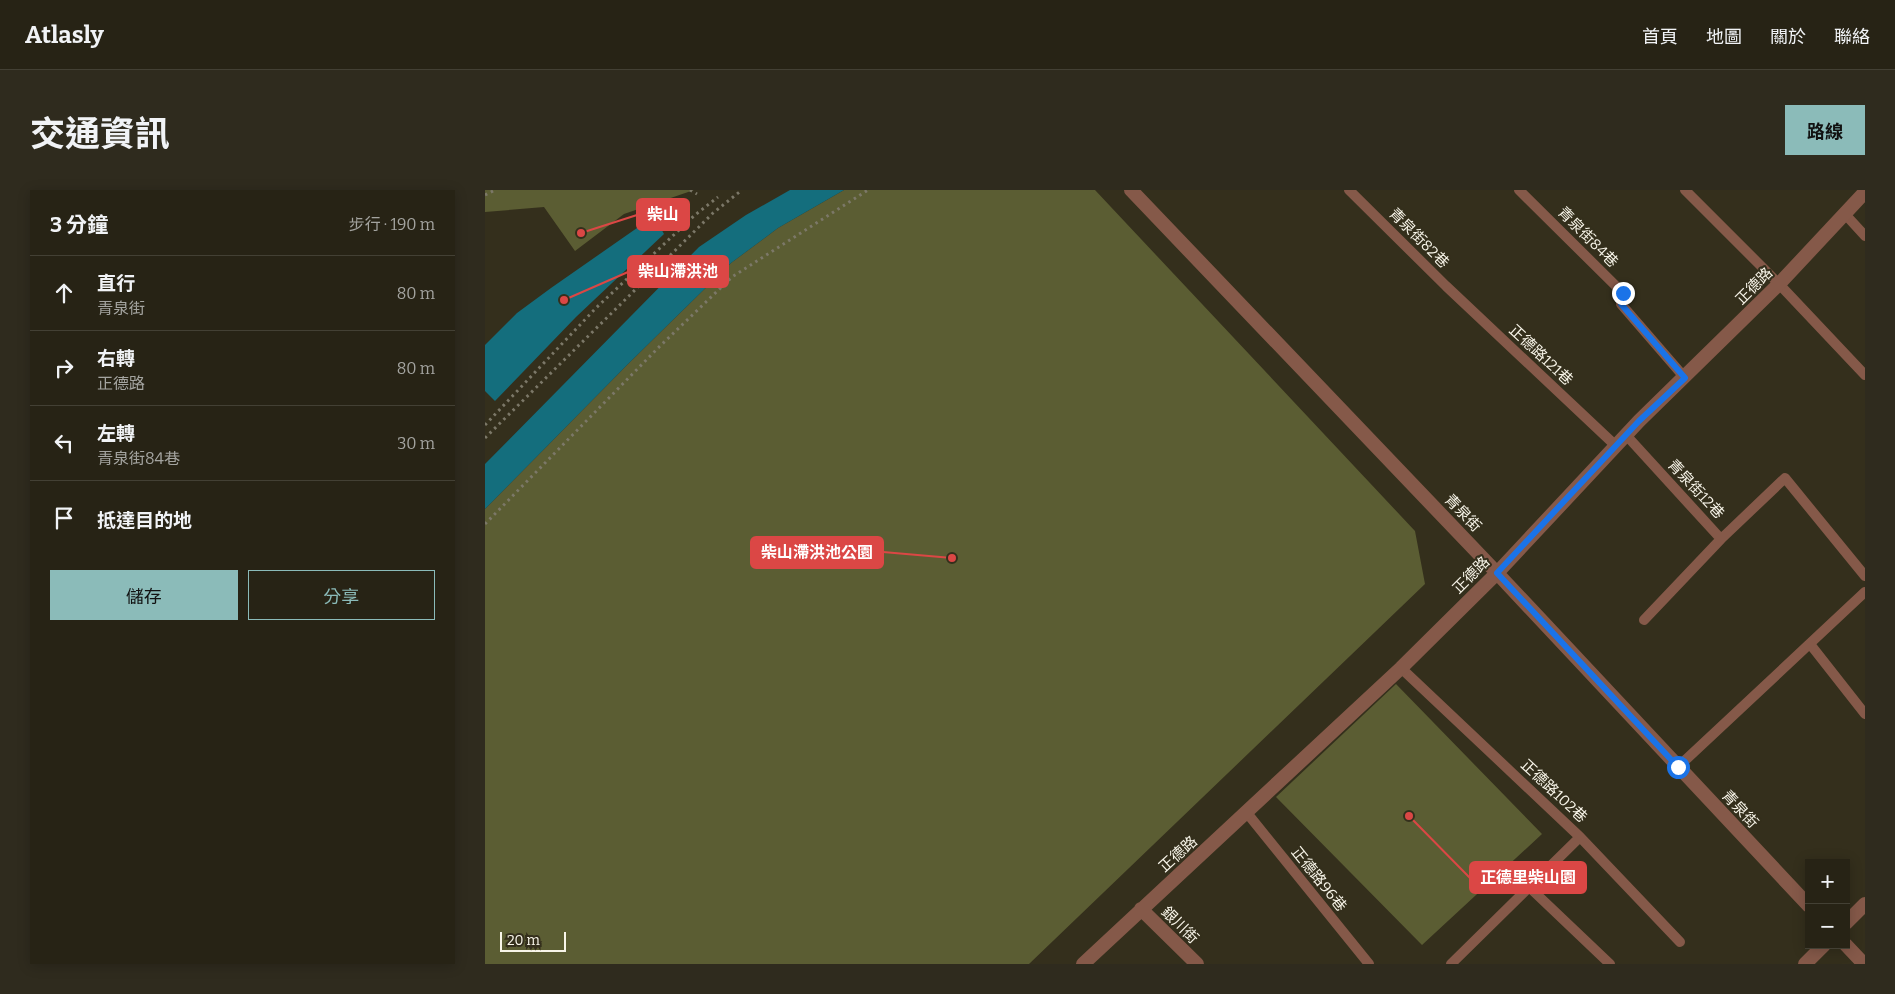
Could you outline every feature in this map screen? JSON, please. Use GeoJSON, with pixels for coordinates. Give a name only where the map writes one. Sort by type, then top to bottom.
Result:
{"type":"FeatureCollection","features":[{"type":"Feature","properties":{"kind":"street","name":"青泉街"},"geometry":{"type":"LineString","coordinates":[[1131,190],[1497,573],[1807,904]]}},
{"type":"Feature","properties":{"kind":"street","name":"正德路"},"geometry":{"type":"LineString","coordinates":[[1083,964],[1401,668],[1497,573],[1621,441],[1779,284],[1865,192]]}},
{"type":"Feature","properties":{"kind":"street"},"geometry":{"type":"LineString","coordinates":[[1850,919],[1865,904]]}},
{"type":"Feature","properties":{"kind":"street","name":"銀川街"},"geometry":{"type":"LineString","coordinates":[[1141,909],[1197,964]]}},
{"type":"Feature","properties":{"kind":"street"},"geometry":{"type":"LineString","coordinates":[[1805,964],[1819,949]]}},
{"type":"Feature","properties":{"kind":"street"},"geometry":{"type":"LineString","coordinates":[[1850,949],[1864,964]]}},
{"type":"Feature","properties":{"kind":"lane","name":"青泉街82巷"},"geometry":{"type":"LineString","coordinates":[[1349,190],[1446,286]]}},
{"type":"Feature","properties":{"kind":"lane","name":"青泉街84巷"},"geometry":{"type":"LineString","coordinates":[[1519,190],[1623,293],[1621,304],[1685,378]]}},
{"type":"Feature","properties":{"kind":"lane"},"geometry":{"type":"LineString","coordinates":[[1685,190],[1779,284],[1865,376]]}},
{"type":"Feature","properties":{"kind":"lane"},"geometry":{"type":"LineString","coordinates":[[1844,213],[1865,236]]}},
{"type":"Feature","properties":{"kind":"lane","name":"正德路121巷"},"geometry":{"type":"LineString","coordinates":[[1446,286],[1621,441]]}},
{"type":"Feature","properties":{"kind":"lane","name":"青泉街12巷"},"geometry":{"type":"LineString","coordinates":[[1621,441],[1721,539],[1785,478],[1865,576]]}},
{"type":"Feature","properties":{"kind":"lane"},"geometry":{"type":"LineString","coordinates":[[1643,620],[1721,539]]}},
{"type":"Feature","properties":{"kind":"lane"},"geometry":{"type":"LineString","coordinates":[[1678,767],[1865,592]]}},
{"type":"Feature","properties":{"kind":"lane"},"geometry":{"type":"LineString","coordinates":[[1810,644],[1865,714]]}},
{"type":"Feature","properties":{"kind":"lane","name":"正德路102巷"},"geometry":{"type":"LineString","coordinates":[[1401,668],[1580,837],[1679,942]]}},
{"type":"Feature","properties":{"kind":"lane","name":"正德路96巷"},"geometry":{"type":"LineString","coordinates":[[1247,813],[1369,964]]}},
{"type":"Feature","properties":{"kind":"lane"},"geometry":{"type":"LineString","coordinates":[[1451,964],[1580,837]]}},
{"type":"Feature","properties":{"kind":"lane"},"geometry":{"type":"LineString","coordinates":[[1529,887],[1610,964]]}},
{"type":"Feature","properties":{"kind":"path"},"geometry":{"type":"LineString","coordinates":[[485,195],[495,190]]}},
{"type":"Feature","properties":{"kind":"path"},"geometry":{"type":"LineString","coordinates":[[690,190],[697,194]]}},
{"type":"Feature","properties":{"kind":"path"},"geometry":{"type":"LineString","coordinates":[[485,438],[713,213],[743,190]]}},
{"type":"Feature","properties":{"kind":"path"},"geometry":{"type":"LineString","coordinates":[[485,524],[660,346],[731,277],[868,190]]}},
{"type":"Feature","properties":{"kind":"path"},"geometry":{"type":"LineString","coordinates":[[485,424],[596,308],[695,215],[719,197]]}},
{"type":"Feature","properties":{"kind":"green space"},"geometry":{"type":"Polygon","coordinates":[[[485,190],[694,190],[624,214],[575,251],[544,207],[485,212],[485,190]]]}},
{"type":"Feature","properties":{"kind":"green space"},"geometry":{"type":"Polygon","coordinates":[[[844,190],[1095,190],[1415,531],[1425,584],[1029,964],[485,964],[485,509],[731,263],[778,228],[844,190]]]}},
{"type":"Feature","properties":{"kind":"green space"},"geometry":{"type":"Polygon","coordinates":[[[1396,684],[1542,834],[1422,945],[1276,797],[1396,684]]]}},
{"type":"Feature","properties":{"kind":"water"},"geometry":{"type":"Polygon","coordinates":[[[790,190],[844,190],[778,228],[731,263],[485,509],[485,464],[699,247],[746,215],[790,190]]]}},
{"type":"Feature","properties":{"kind":"water"},"geometry":{"type":"Polygon","coordinates":[[[658,223],[664,234],[576,317],[495,401],[485,391],[485,345],[517,313],[551,288],[637,228],[658,223]]]}},
{"type":"Feature","properties":{"kind":"place","name":"柴山"},"geometry":{"type":"Point","coordinates":[581,233]}},
{"type":"Feature","properties":{"kind":"place","name":"柴山滯洪池"},"geometry":{"type":"Point","coordinates":[564,300]}},
{"type":"Feature","properties":{"kind":"place","name":"柴山滯洪池公園"},"geometry":{"type":"Point","coordinates":[952,558]}},
{"type":"Feature","properties":{"kind":"place","name":"正德里柴山園"},"geometry":{"type":"Point","coordinates":[1409,816]}},
{"type":"Feature","properties":{"kind":"route"},"geometry":{"type":"LineString","coordinates":[[1623,293],[1621,304],[1685,378],[1639,421],[1497,573],[1678,767]]}}]}
